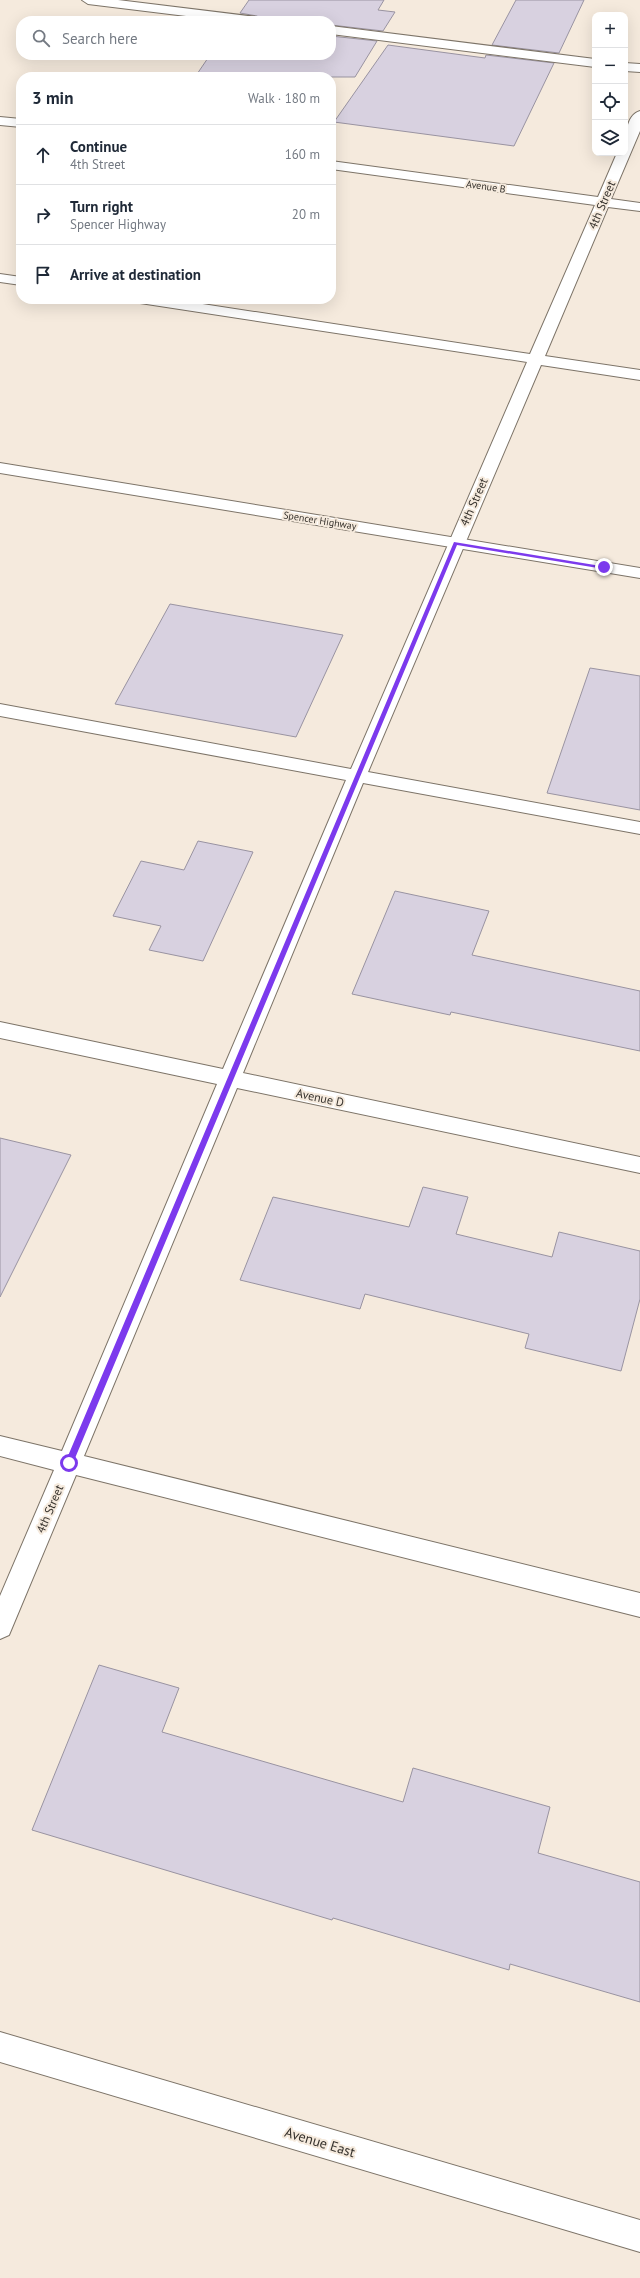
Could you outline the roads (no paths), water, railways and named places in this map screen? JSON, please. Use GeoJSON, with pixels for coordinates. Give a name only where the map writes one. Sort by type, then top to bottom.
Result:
{"type":"FeatureCollection","features":[{"type":"Feature","properties":{"kind":"street"},"geometry":{"type":"LineString","coordinates":[[88,0],[217,16]]}},
{"type":"Feature","properties":{"kind":"street"},"geometry":{"type":"LineString","coordinates":[[336,31],[592,63]]}},
{"type":"Feature","properties":{"kind":"street"},"geometry":{"type":"LineString","coordinates":[[628,67],[640,68]]}},
{"type":"Feature","properties":{"kind":"street","name":"4th Street"},"geometry":{"type":"LineString","coordinates":[[628,143],[640,115]]}},
{"type":"Feature","properties":{"kind":"street"},"geometry":{"type":"LineString","coordinates":[[0,121],[16,123]]}},
{"type":"Feature","properties":{"kind":"street","name":"4th Street"},"geometry":{"type":"LineString","coordinates":[[0,1627],[357,776],[456,543],[537,360],[622,156]]}},
{"type":"Feature","properties":{"kind":"street","name":"Avenue B"},"geometry":{"type":"LineString","coordinates":[[336,166],[640,207]]}},
{"type":"Feature","properties":{"kind":"street"},"geometry":{"type":"LineString","coordinates":[[0,278],[16,280]]}},
{"type":"Feature","properties":{"kind":"street"},"geometry":{"type":"LineString","coordinates":[[173,304],[640,376]]}},
{"type":"Feature","properties":{"kind":"street","name":"Spencer Highway"},"geometry":{"type":"LineString","coordinates":[[0,468],[640,573]]}},
{"type":"Feature","properties":{"kind":"street"},"geometry":{"type":"LineString","coordinates":[[0,710],[640,828]]}},
{"type":"Feature","properties":{"kind":"street","name":"Avenue D"},"geometry":{"type":"LineString","coordinates":[[0,1030],[640,1165]]}},
{"type":"Feature","properties":{"kind":"street"},"geometry":{"type":"LineString","coordinates":[[0,1446],[640,1605]]}},
{"type":"Feature","properties":{"kind":"street","name":"Avenue East"},"geometry":{"type":"LineString","coordinates":[[0,2047],[640,2236]]}}]}
